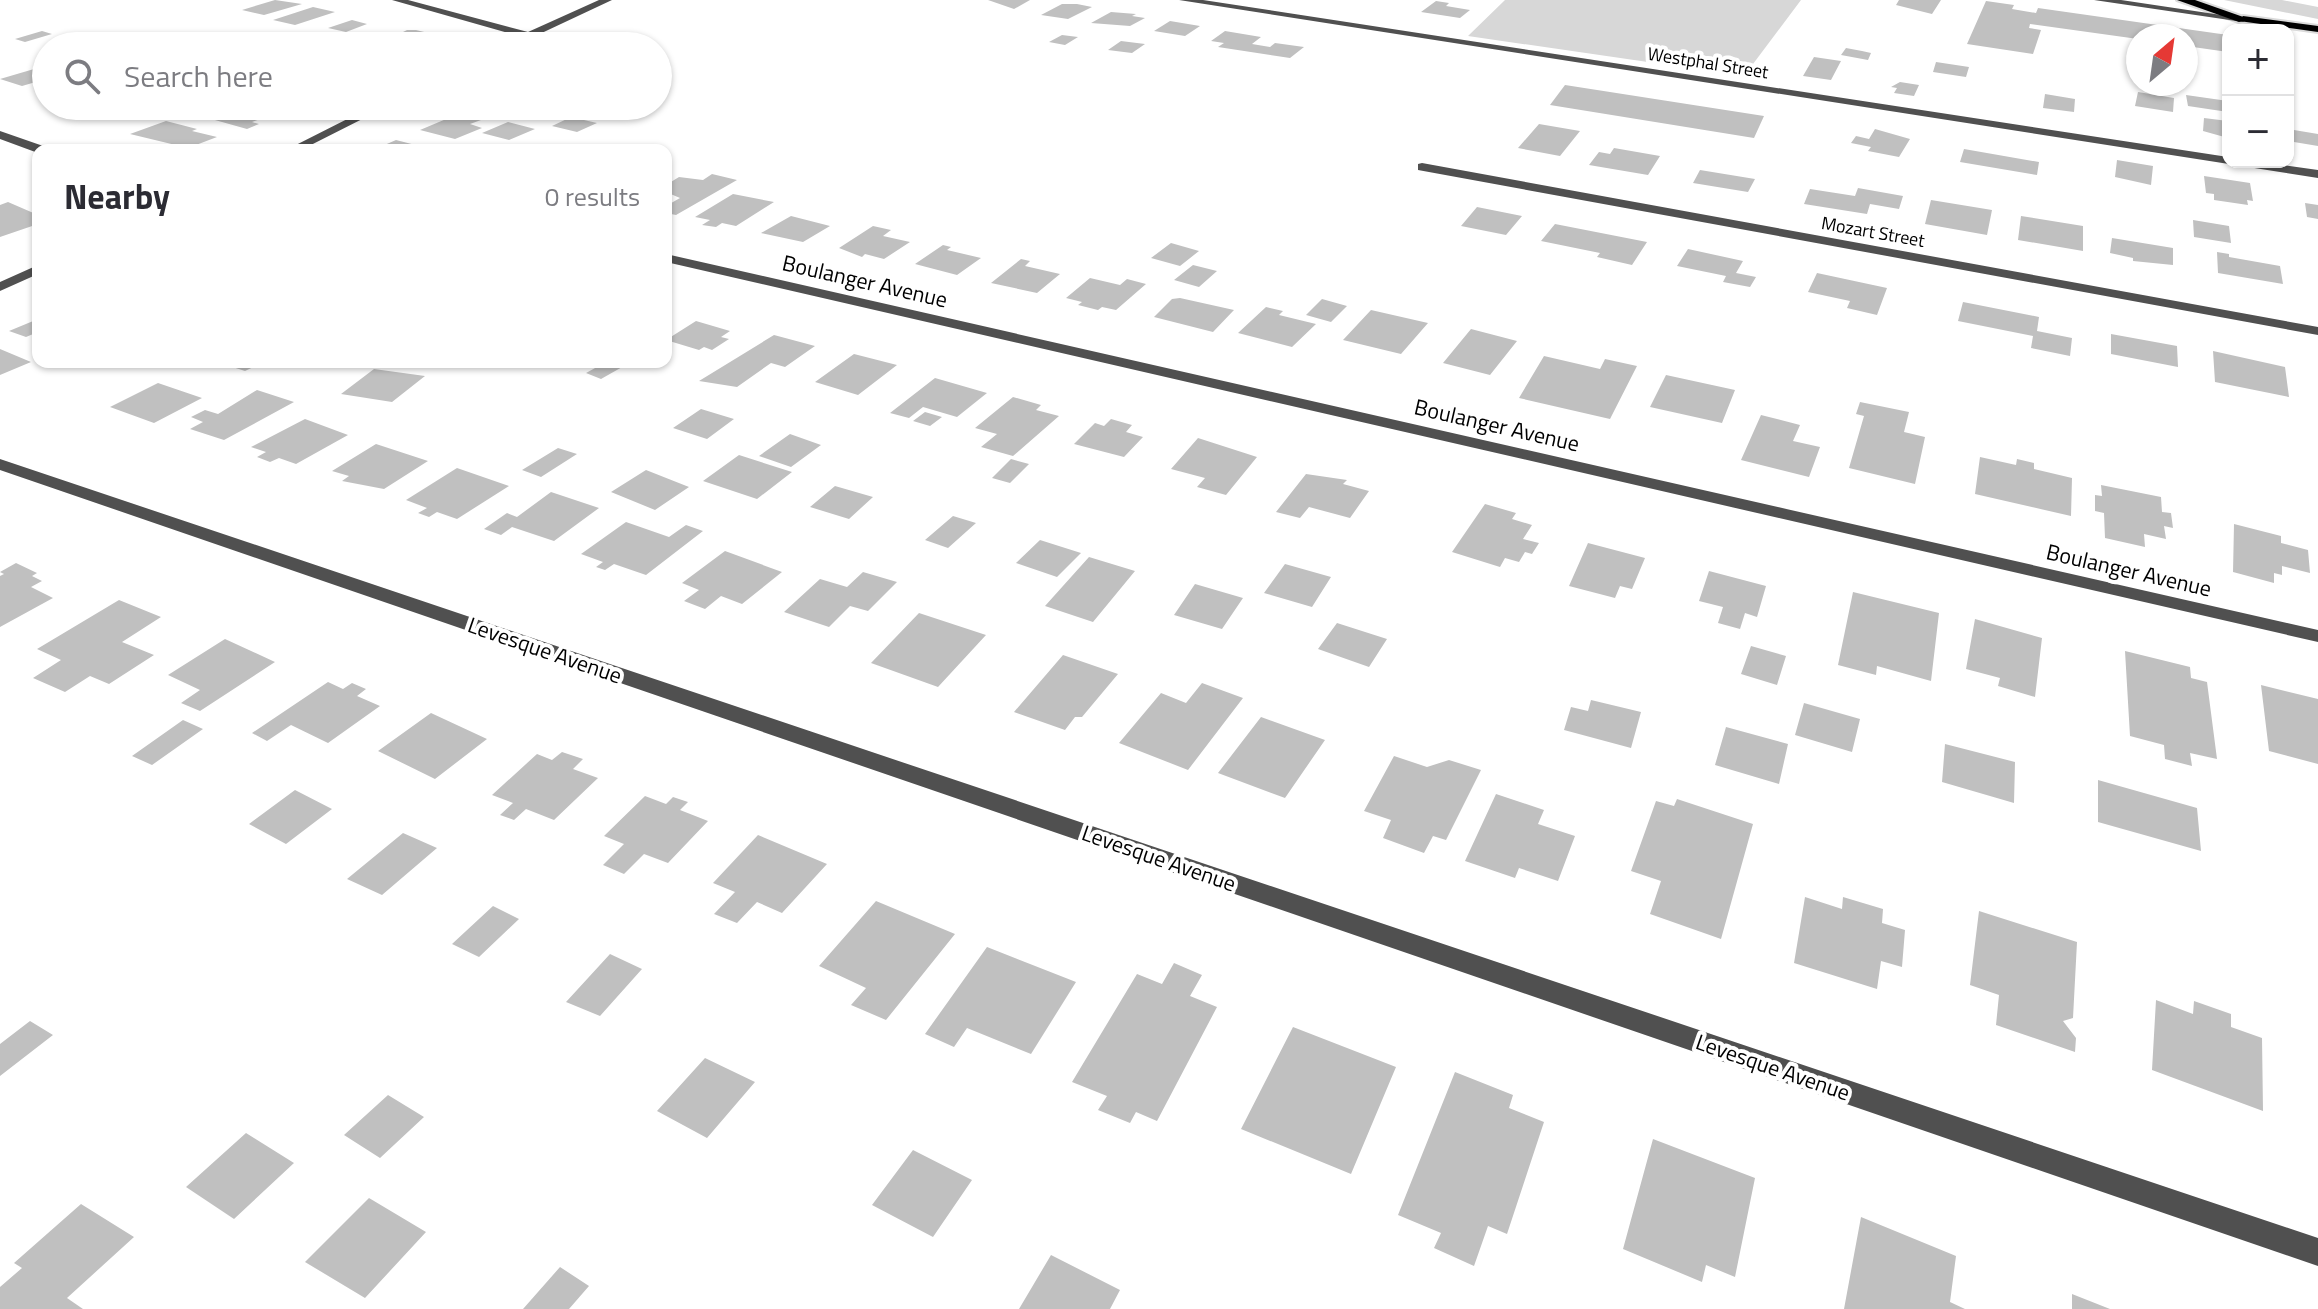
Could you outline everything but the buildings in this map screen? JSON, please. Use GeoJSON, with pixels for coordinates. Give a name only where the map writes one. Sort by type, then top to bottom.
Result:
{"type":"FeatureCollection","features":[{"type":"Feature","properties":{"kind":"highway"},"geometry":{"type":"LineString","coordinates":[[2183,0],[2243,19]]}},
{"type":"Feature","properties":{"kind":"main road"},"geometry":{"type":"LineString","coordinates":[[2243,19],[2318,29]]}},
{"type":"Feature","properties":{"kind":"street"},"geometry":{"type":"LineString","coordinates":[[397,0],[516,32]]}},
{"type":"Feature","properties":{"kind":"street"},"geometry":{"type":"LineString","coordinates":[[534,32],[607,0]]}},
{"type":"Feature","properties":{"kind":"street","name":"Westphal Street"},"geometry":{"type":"LineString","coordinates":[[1184,0],[2222,160]]}},
{"type":"Feature","properties":{"kind":"street"},"geometry":{"type":"LineString","coordinates":[[2099,0],[2243,19]]}},
{"type":"Feature","properties":{"kind":"street"},"geometry":{"type":"LineString","coordinates":[[304,144],[353,120]]}},
{"type":"Feature","properties":{"kind":"street"},"geometry":{"type":"LineString","coordinates":[[0,135],[32,146]]}},
{"type":"Feature","properties":{"kind":"street","name":"Mozart Street"},"geometry":{"type":"LineString","coordinates":[[1422,167],[2318,331]]}},
{"type":"Feature","properties":{"kind":"street"},"geometry":{"type":"LineString","coordinates":[[2278,168],[2318,174]]}},
{"type":"Feature","properties":{"kind":"street","name":"Boulanger Avenue"},"geometry":{"type":"LineString","coordinates":[[672,259],[2318,636]]}},
{"type":"Feature","properties":{"kind":"street"},"geometry":{"type":"LineString","coordinates":[[0,287],[32,272]]}},
{"type":"Feature","properties":{"kind":"street","name":"Levesque Avenue"},"geometry":{"type":"LineString","coordinates":[[0,464],[2318,1252]]}},
{"type":"Feature","properties":{"kind":"shaded area"},"geometry":{"type":"Polygon","coordinates":[[[1505,0],[1801,0],[1744,76],[1468,36],[1505,0]]]}},
{"type":"Feature","properties":{"kind":"shaded area"},"geometry":{"type":"Polygon","coordinates":[[[2224,0],[2282,0],[2318,7],[2318,19],[2224,0]]]}}]}
